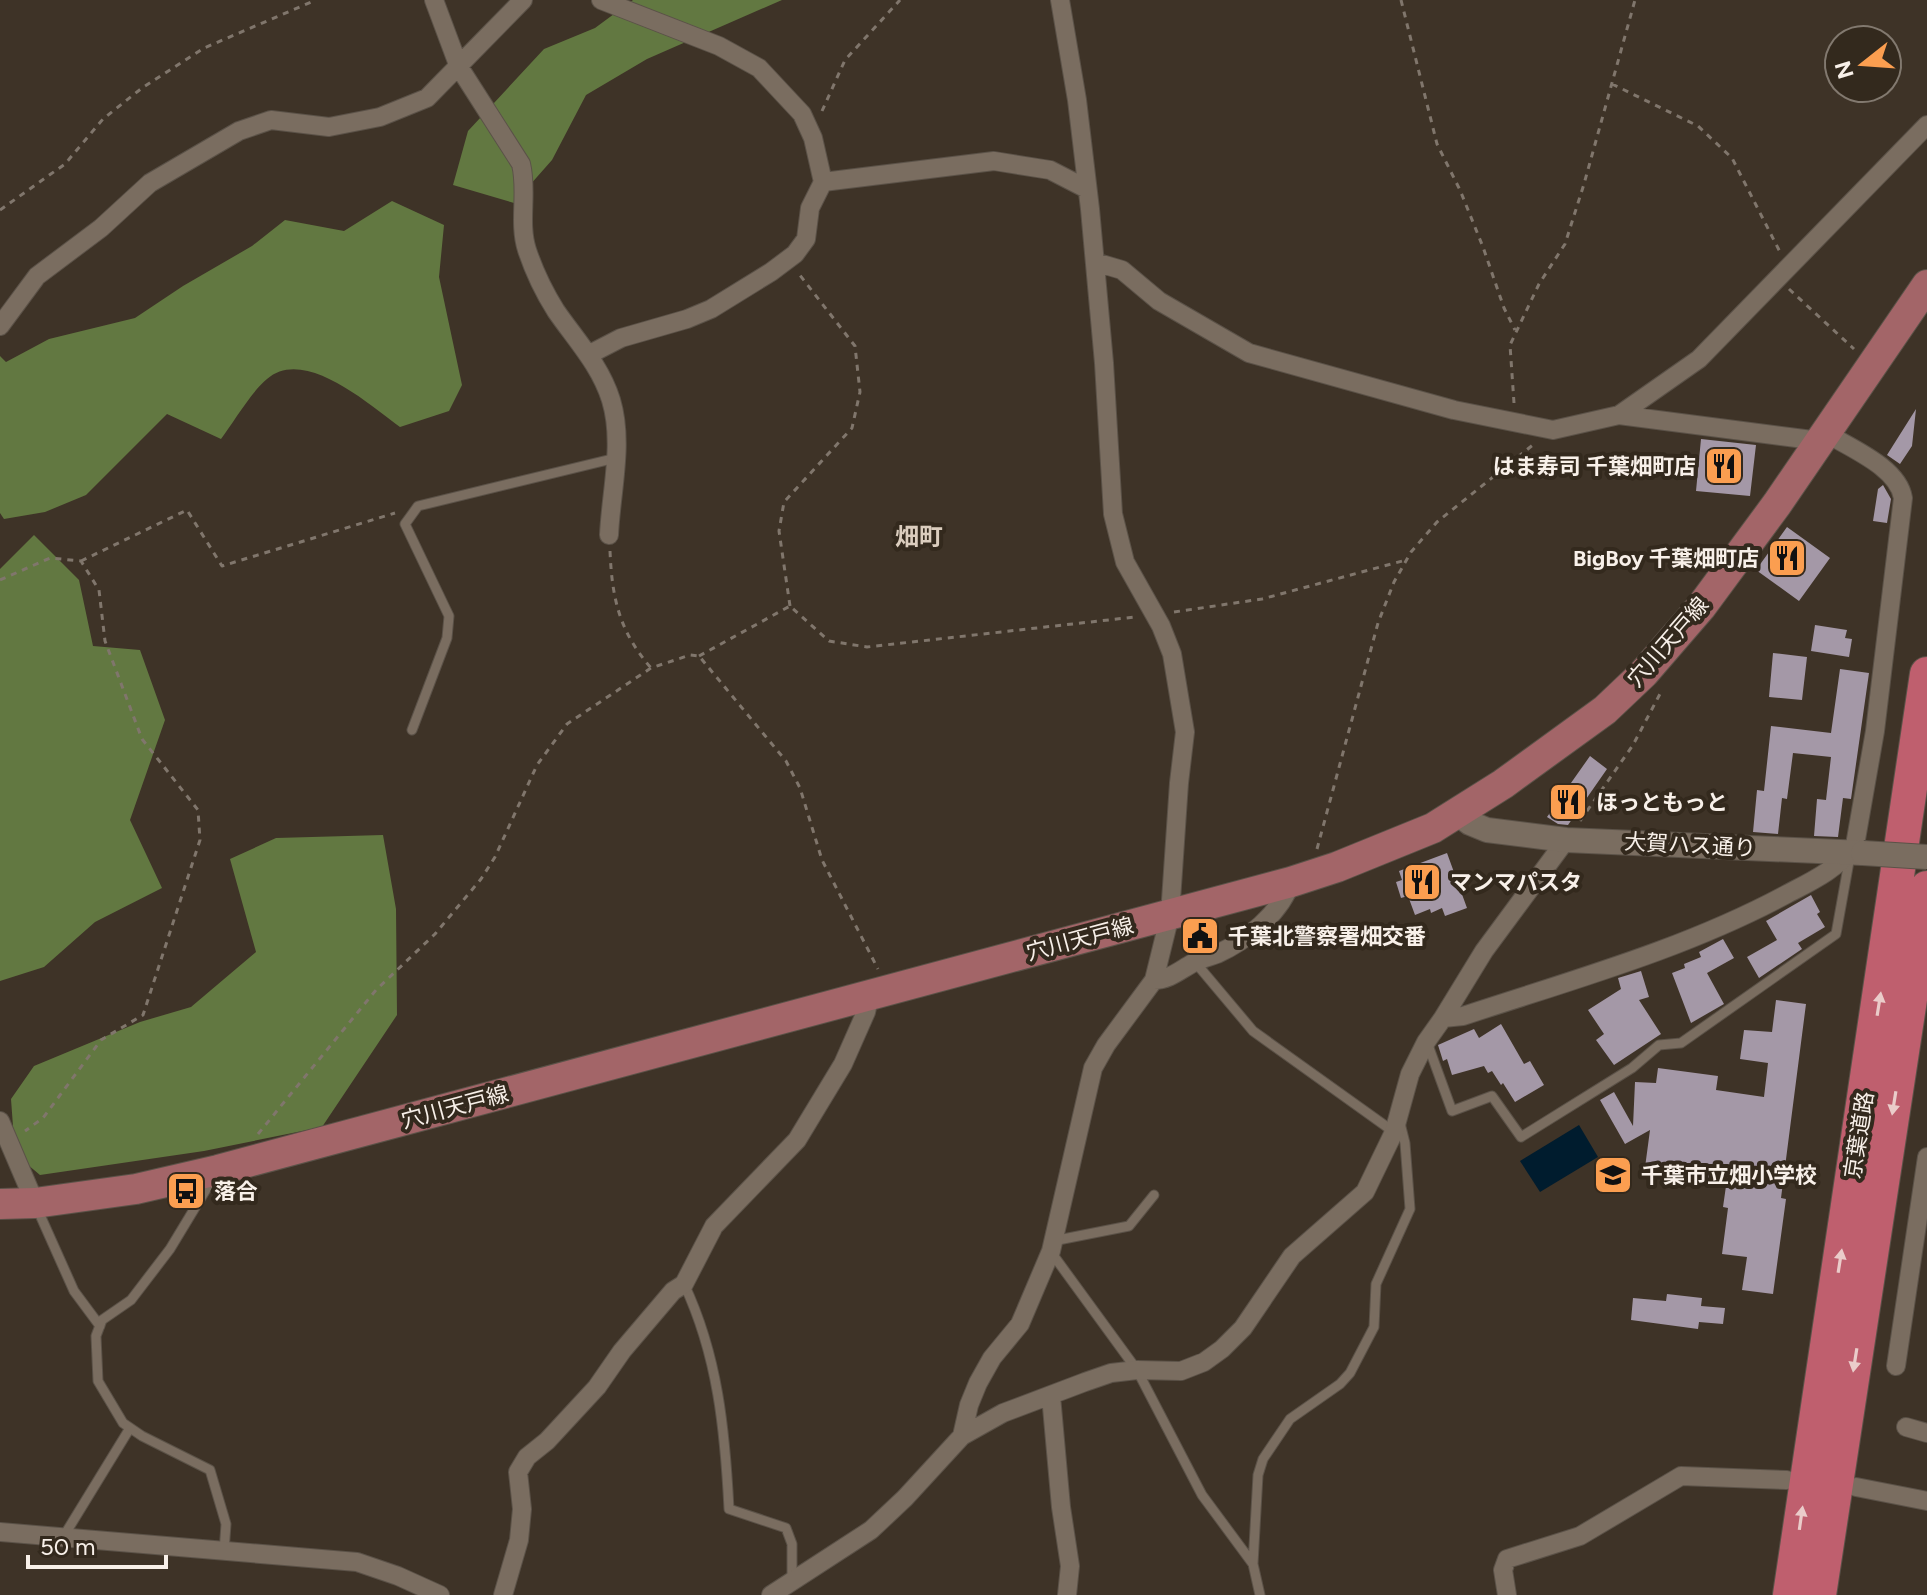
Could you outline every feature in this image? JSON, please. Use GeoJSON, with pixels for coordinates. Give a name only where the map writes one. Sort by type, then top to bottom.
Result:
{"type":"FeatureCollection","features":[{"type":"Feature","properties":{"kind":"highway","name":"京葉道路"},"geometry":{"type":"LineString","coordinates":[[1790,1595],[1927,674]]}},
{"type":"Feature","properties":{"kind":"highway","name":"京葉道路"},"geometry":{"type":"LineString","coordinates":[[1819,1595],[1927,888]]}},
{"type":"Feature","properties":{"kind":"main road","name":"穴川天戸線"},"geometry":{"type":"LineString","coordinates":[[0,1204],[35,1203],[136,1189],[226,1167],[1302,879],[1419,835],[1458,814],[1570,738],[1605,710],[1664,651],[1701,607],[1927,285]]}},
{"type":"Feature","properties":{"kind":"street"},"geometry":{"type":"LineString","coordinates":[[434,0],[459,67],[521,164],[525,180],[522,211],[525,244],[535,273],[556,310],[590,354],[611,400],[617,446],[609,535]]}},
{"type":"Feature","properties":{"kind":"street"},"geometry":{"type":"LineString","coordinates":[[0,326],[37,276],[101,228],[150,183],[239,131],[271,120],[329,127],[380,117],[427,98],[523,0]]}},
{"type":"Feature","properties":{"kind":"street"},"geometry":{"type":"LineString","coordinates":[[590,354],[621,338],[711,309],[788,259],[806,239],[810,208],[823,182],[813,138],[802,114],[759,68],[719,46],[601,0]]}},
{"type":"Feature","properties":{"kind":"street"},"geometry":{"type":"LineString","coordinates":[[962,1436],[978,1383],[992,1358],[1020,1324],[1052,1246],[1093,1068],[1106,1045],[1154,980],[1170,915],[1185,732],[1172,654],[1155,615],[1125,562],[1113,514],[1095,262],[1077,100],[1060,0]]}},
{"type":"Feature","properties":{"kind":"street"},"geometry":{"type":"LineString","coordinates":[[1619,415],[1699,359],[1927,125]]}},
{"type":"Feature","properties":{"kind":"street"},"geometry":{"type":"LineString","coordinates":[[823,182],[994,161],[1050,170],[1087,189]]}},
{"type":"Feature","properties":{"kind":"street"},"geometry":{"type":"LineString","coordinates":[[1095,262],[1122,270],[1159,301],[1249,353],[1454,410],[1553,430],[1619,415],[1823,437],[1880,467],[1899,484],[1903,498],[1875,731],[1856,853],[1832,870],[1773,902],[1682,942],[1463,1016],[1443,1018]]}},
{"type":"Feature","properties":{"kind":"street","name":"大賀ハス通り"},"geometry":{"type":"LineString","coordinates":[[1458,814],[1487,830],[1566,840],[1927,857]]}},
{"type":"Feature","properties":{"kind":"street"},"geometry":{"type":"LineString","coordinates":[[771,1595],[871,1530],[915,1488],[962,1436],[1003,1413],[1111,1373],[1181,1371],[1204,1362],[1222,1349],[1243,1328],[1292,1256],[1365,1192],[1396,1124],[1410,1074],[1426,1042],[1484,951],[1566,840]]}},
{"type":"Feature","properties":{"kind":"street"},"geometry":{"type":"LineString","coordinates":[[1154,980],[1164,980],[1220,952],[1263,923],[1302,879]]}},
{"type":"Feature","properties":{"kind":"street"},"geometry":{"type":"LineString","coordinates":[[503,1595],[519,1540],[522,1509],[518,1472],[527,1457],[547,1441],[597,1387],[642,1327],[673,1291],[684,1284],[714,1226],[797,1140],[843,1064],[866,1012],[879,992]]}},
{"type":"Feature","properties":{"kind":"street"},"geometry":{"type":"LineString","coordinates":[[0,1121],[35,1203]]}},
{"type":"Feature","properties":{"kind":"street"},"geometry":{"type":"LineString","coordinates":[[1896,1366],[1927,1157]]}},
{"type":"Feature","properties":{"kind":"street"},"geometry":{"type":"LineString","coordinates":[[1051,1396],[1070,1566],[1067,1595]]}},
{"type":"Feature","properties":{"kind":"street"},"geometry":{"type":"LineString","coordinates":[[1906,1427],[1927,1433]]}},
{"type":"Feature","properties":{"kind":"street"},"geometry":{"type":"LineString","coordinates":[[1507,1595],[1503,1570],[1507,1559],[1580,1536],[1681,1476],[1787,1480]]}},
{"type":"Feature","properties":{"kind":"street"},"geometry":{"type":"LineString","coordinates":[[1856,1487],[1927,1501]]}},
{"type":"Feature","properties":{"kind":"street"},"geometry":{"type":"LineString","coordinates":[[0,1532],[357,1562],[440,1595]]}},
{"type":"Feature","properties":{"kind":"lane"},"geometry":{"type":"LineString","coordinates":[[412,730],[447,638],[449,616],[405,524],[418,506],[616,458]]}},
{"type":"Feature","properties":{"kind":"lane"},"geometry":{"type":"LineString","coordinates":[[1426,1042],[1452,1111],[1492,1096],[1521,1137],[1632,1068],[1659,1045],[1681,1043],[1836,934],[1856,853]]}},
{"type":"Feature","properties":{"kind":"lane"},"geometry":{"type":"LineString","coordinates":[[1195,962],[1253,1031],[1396,1124],[1405,1143],[1410,1209],[1376,1284],[1374,1327],[1350,1373],[1340,1384],[1290,1419],[1263,1459],[1258,1475],[1253,1564],[1260,1595]]}},
{"type":"Feature","properties":{"kind":"lane"},"geometry":{"type":"LineString","coordinates":[[224,1552],[226,1524],[210,1470],[123,1423],[98,1381],[96,1336],[102,1320],[131,1300],[226,1167]]}},
{"type":"Feature","properties":{"kind":"lane"},"geometry":{"type":"LineString","coordinates":[[1154,1195],[1129,1226],[1052,1246],[1137,1370],[1202,1495],[1253,1564]]}},
{"type":"Feature","properties":{"kind":"lane"},"geometry":{"type":"LineString","coordinates":[[35,1203],[74,1291],[100,1326]]}},
{"type":"Feature","properties":{"kind":"lane"},"geometry":{"type":"LineString","coordinates":[[684,1284],[700,1318],[716,1376],[725,1437],[729,1509],[786,1528],[792,1544],[792,1582]]}},
{"type":"Feature","properties":{"kind":"lane"},"geometry":{"type":"LineString","coordinates":[[62,1539],[130,1428]]}},
{"type":"Feature","properties":{"kind":"path"},"geometry":{"type":"LineString","coordinates":[[0,210],[65,164],[103,119],[142,88],[204,48],[316,0]]}},
{"type":"Feature","properties":{"kind":"path"},"geometry":{"type":"LineString","coordinates":[[813,138],[827,97],[845,60],[900,0]]}},
{"type":"Feature","properties":{"kind":"path"},"geometry":{"type":"LineString","coordinates":[[1401,0],[1437,144],[1460,190],[1515,330]]}},
{"type":"Feature","properties":{"kind":"path"},"geometry":{"type":"LineString","coordinates":[[1513,422],[1514,374],[1510,345],[1539,284],[1565,244],[1635,0]]}},
{"type":"Feature","properties":{"kind":"path"},"geometry":{"type":"LineString","coordinates":[[1612,84],[1698,126],[1732,158],[1783,273],[1872,366]]}},
{"type":"Feature","properties":{"kind":"path"},"geometry":{"type":"LineString","coordinates":[[788,259],[855,346],[860,392],[852,428],[784,502],[779,531],[790,606],[829,641],[867,647],[1155,615],[1262,599],[1406,560]]}},
{"type":"Feature","properties":{"kind":"path"},"geometry":{"type":"LineString","coordinates":[[1302,879],[1378,623],[1406,560],[1437,522],[1553,430]]}},
{"type":"Feature","properties":{"kind":"path"},"geometry":{"type":"LineString","coordinates":[[0,580],[50,558],[81,561],[187,510],[222,566],[418,506]]}},
{"type":"Feature","properties":{"kind":"path"},"geometry":{"type":"LineString","coordinates":[[609,535],[611,582],[618,611],[633,647],[651,668]]}},
{"type":"Feature","properties":{"kind":"path"},"geometry":{"type":"LineString","coordinates":[[9,1142],[43,1118],[101,1040],[143,1015],[200,840],[198,810],[142,739],[105,641],[99,590],[81,561]]}},
{"type":"Feature","properties":{"kind":"path"},"geometry":{"type":"LineString","coordinates":[[226,1167],[376,990],[435,934],[481,879],[495,857],[537,765],[567,724],[651,668],[690,655],[699,656],[790,606]]}},
{"type":"Feature","properties":{"kind":"path"},"geometry":{"type":"LineString","coordinates":[[1566,840],[1633,745],[1660,696],[1666,672],[1664,651]]}},
{"type":"Feature","properties":{"kind":"path"},"geometry":{"type":"LineString","coordinates":[[699,656],[786,761],[800,788],[822,860],[879,992]]}},
{"type":"Feature","properties":{"kind":"green space"},"geometry":{"type":"Polygon","coordinates":[[[633,0],[782,0],[647,59],[586,95],[552,160],[514,203],[453,185],[468,131],[544,49],[595,28],[633,0]]]}},
{"type":"Feature","properties":{"kind":"green space"},"geometry":{"type":"Polygon","coordinates":[[[392,201],[444,225],[439,277],[462,385],[449,411],[400,427],[336,382],[299,369],[282,371],[261,384],[221,439],[167,414],[86,495],[45,512],[4,519],[0,513],[0,356],[6,362],[49,339],[135,318],[252,246],[285,220],[344,231],[392,201]]]}},
{"type":"Feature","properties":{"kind":"green space"},"geometry":{"type":"Polygon","coordinates":[[[34,535],[79,580],[93,646],[140,650],[165,720],[130,820],[162,888],[95,922],[44,967],[0,981],[0,569],[34,535]]]}},
{"type":"Feature","properties":{"kind":"green space"},"geometry":{"type":"Polygon","coordinates":[[[383,835],[396,909],[397,1015],[322,1127],[204,1151],[40,1175],[15,1154],[11,1099],[34,1066],[140,1022],[191,1007],[256,952],[230,859],[276,838],[383,835]]]}},
{"type":"Feature","properties":{"kind":"water"},"geometry":{"type":"Polygon","coordinates":[[[1579,1125],[1598,1157],[1540,1192],[1520,1161],[1579,1125]]]}},
{"type":"Feature","properties":{"kind":"building"},"geometry":{"type":"Polygon","coordinates":[[[1916,409],[1912,446],[1900,464],[1887,455],[1916,409]]]}},
{"type":"Feature","properties":{"kind":"building"},"geometry":{"type":"Polygon","coordinates":[[[1701,439],[1756,445],[1750,496],[1696,491],[1701,439]]]}},
{"type":"Feature","properties":{"kind":"building"},"geometry":{"type":"Polygon","coordinates":[[[1883,485],[1891,499],[1887,523],[1873,521],[1878,489],[1883,485]]]}},
{"type":"Feature","properties":{"kind":"building"},"geometry":{"type":"Polygon","coordinates":[[[1787,527],[1830,558],[1799,601],[1756,570],[1787,527]]]}},
{"type":"Feature","properties":{"kind":"building"},"geometry":{"type":"Polygon","coordinates":[[[1815,625],[1847,630],[1845,638],[1852,639],[1849,657],[1811,651],[1815,625]]]}},
{"type":"Feature","properties":{"kind":"building"},"geometry":{"type":"Polygon","coordinates":[[[1773,653],[1807,657],[1802,700],[1769,697],[1773,653]]]}},
{"type":"Feature","properties":{"kind":"building"},"geometry":{"type":"Polygon","coordinates":[[[1840,669],[1869,673],[1851,799],[1843,798],[1838,837],[1814,836],[1817,799],[1826,800],[1831,757],[1793,753],[1787,799],[1782,798],[1778,834],[1753,832],[1757,790],[1764,791],[1771,726],[1831,733],[1840,669]]]}},
{"type":"Feature","properties":{"kind":"building"},"geometry":{"type":"Polygon","coordinates":[[[1590,756],[1607,769],[1568,825],[1558,824],[1547,817],[1590,756]]]}},
{"type":"Feature","properties":{"kind":"building"},"geometry":{"type":"Polygon","coordinates":[[[1447,853],[1467,908],[1445,916],[1442,908],[1415,915],[1408,896],[1401,898],[1396,882],[1402,880],[1399,871],[1447,853]]]}},
{"type":"Feature","properties":{"kind":"building"},"geometry":{"type":"Polygon","coordinates":[[[1811,895],[1825,927],[1798,943],[1802,949],[1759,978],[1747,957],[1777,940],[1766,921],[1811,895]]]}},
{"type":"Feature","properties":{"kind":"building"},"geometry":{"type":"Polygon","coordinates":[[[1723,939],[1734,958],[1707,973],[1724,1004],[1691,1023],[1672,973],[1685,968],[1684,964],[1701,957],[1699,952],[1723,939]]]}},
{"type":"Feature","properties":{"kind":"building"},"geometry":{"type":"Polygon","coordinates":[[[1641,971],[1649,997],[1639,1000],[1661,1034],[1614,1065],[1596,1040],[1604,1034],[1588,1010],[1621,989],[1618,978],[1641,971]]]}},
{"type":"Feature","properties":{"kind":"building"},"geometry":{"type":"Polygon","coordinates":[[[1776,1000],[1806,1004],[1781,1198],[1786,1199],[1773,1294],[1742,1290],[1747,1257],[1722,1254],[1728,1208],[1723,1207],[1726,1186],[1684,1180],[1684,1185],[1644,1175],[1650,1130],[1625,1144],[1600,1100],[1614,1092],[1633,1126],[1635,1082],[1656,1083],[1658,1068],[1718,1076],[1716,1090],[1764,1097],[1768,1063],[1740,1059],[1744,1030],[1772,1032],[1776,1000]]]}},
{"type":"Feature","properties":{"kind":"building"},"geometry":{"type":"Polygon","coordinates":[[[1501,1024],[1524,1064],[1530,1061],[1544,1085],[1515,1102],[1503,1083],[1501,1085],[1492,1071],[1488,1073],[1484,1066],[1452,1075],[1438,1045],[1474,1029],[1479,1038],[1501,1024]]]}},
{"type":"Feature","properties":{"kind":"building"},"geometry":{"type":"Polygon","coordinates":[[[1667,1294],[1702,1298],[1701,1306],[1725,1308],[1723,1324],[1699,1322],[1698,1329],[1631,1320],[1633,1298],[1666,1301],[1667,1294]]]}},
{"type":"Feature","properties":{"kind":"place","name":"はま寿司 千葉畑町店"},"geometry":{"type":"Point","coordinates":[1724,466]}},
{"type":"Feature","properties":{"kind":"place","name":"BigBoy 千葉畑町店"},"geometry":{"type":"Point","coordinates":[1787,558]}},
{"type":"Feature","properties":{"kind":"place","name":"ほっともっと"},"geometry":{"type":"Point","coordinates":[1568,802]}},
{"type":"Feature","properties":{"kind":"place","name":"マンマパスタ"},"geometry":{"type":"Point","coordinates":[1422,882]}},
{"type":"Feature","properties":{"kind":"place","name":"千葉北警察署畑交番"},"geometry":{"type":"Point","coordinates":[1200,936]}},
{"type":"Feature","properties":{"kind":"place","name":"千葉市立畑小学校"},"geometry":{"type":"Point","coordinates":[1613,1175]}},
{"type":"Feature","properties":{"kind":"place","name":"落合"},"geometry":{"type":"Point","coordinates":[186,1191]}},
{"type":"Feature","properties":{"kind":"district","name":"畑町"},"geometry":{"type":"Point","coordinates":[919,536]}}]}
